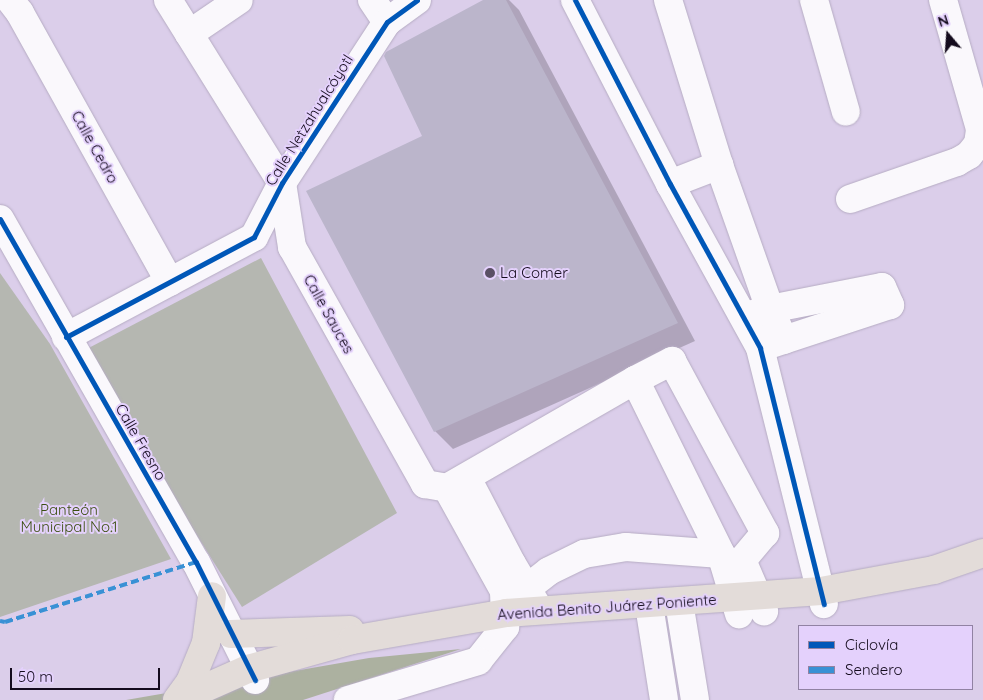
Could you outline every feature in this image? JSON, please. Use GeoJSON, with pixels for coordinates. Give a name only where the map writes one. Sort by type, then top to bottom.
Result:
{"type":"FeatureCollection","features":[{"type":"Feature","properties":{"kind":"main road","name":"Avenida Benito Juárez Poniente"},"geometry":{"type":"LineString","coordinates":[[823,598],[934,570],[983,553]]}},
{"type":"Feature","properties":{"kind":"main road","name":"Avenida Benito Juárez Poniente"},"geometry":{"type":"LineString","coordinates":[[177,700],[352,640],[506,620],[650,614],[938,586],[983,569]]}},
{"type":"Feature","properties":{"kind":"main road"},"geometry":{"type":"LineString","coordinates":[[177,700],[190,682],[206,643],[212,596]]}},
{"type":"Feature","properties":{"kind":"main road","name":"Avenida Benito Juárez Poniente"},"geometry":{"type":"LineString","coordinates":[[210,700],[252,674],[357,654],[506,620],[533,599],[650,614]]}},
{"type":"Feature","properties":{"kind":"main road"},"geometry":{"type":"LineString","coordinates":[[231,634],[352,630],[384,635]]}},
{"type":"Feature","properties":{"kind":"street","name":"Calle Sauces"},"geometry":{"type":"LineString","coordinates":[[168,0],[282,183],[292,247],[425,484],[457,483]]}},
{"type":"Feature","properties":{"kind":"street"},"geometry":{"type":"LineString","coordinates":[[189,34],[239,0]]}},
{"type":"Feature","properties":{"kind":"street"},"geometry":{"type":"LineString","coordinates":[[372,0],[387,22]]}},
{"type":"Feature","properties":{"kind":"street","name":"Calle Netzahualcóyotl"},"geometry":{"type":"LineString","coordinates":[[66,337],[254,238],[282,183],[387,22],[417,0]]}},
{"type":"Feature","properties":{"kind":"street"},"geometry":{"type":"LineString","coordinates":[[575,0],[670,184],[745,317],[772,344]]}},
{"type":"Feature","properties":{"kind":"street"},"geometry":{"type":"LineString","coordinates":[[668,0],[719,164],[770,309],[772,344],[823,598]]}},
{"type":"Feature","properties":{"kind":"street"},"geometry":{"type":"LineString","coordinates":[[814,0],[846,112]]}},
{"type":"Feature","properties":{"kind":"street"},"geometry":{"type":"LineString","coordinates":[[850,199],[957,162],[969,155],[978,144],[980,129],[943,0]]}},
{"type":"Feature","properties":{"kind":"street","name":"Calle Cedro"},"geometry":{"type":"LineString","coordinates":[[15,6],[170,282]]}},
{"type":"Feature","properties":{"kind":"street"},"geometry":{"type":"LineString","coordinates":[[670,184],[719,164]]}},
{"type":"Feature","properties":{"kind":"street","name":"Calle Fresno"},"geometry":{"type":"LineString","coordinates":[[0,219],[196,562],[252,674]]}},
{"type":"Feature","properties":{"kind":"street"},"geometry":{"type":"LineString","coordinates":[[745,317],[770,309],[882,287],[890,305],[772,344]]}},
{"type":"Feature","properties":{"kind":"street"},"geometry":{"type":"LineString","coordinates":[[672,361],[765,533],[732,557],[626,547],[584,554],[549,571],[533,599],[457,483],[672,361]]}},
{"type":"Feature","properties":{"kind":"street"},"geometry":{"type":"LineString","coordinates":[[641,377],[732,557],[749,605]]}},
{"type":"Feature","properties":{"kind":"street"},"geometry":{"type":"LineString","coordinates":[[348,700],[478,661],[506,620],[504,591],[457,483]]}},
{"type":"Feature","properties":{"kind":"street"},"geometry":{"type":"LineString","coordinates":[[681,611],[695,700]]}},
{"type":"Feature","properties":{"kind":"street"},"geometry":{"type":"LineString","coordinates":[[650,614],[664,700]]}},
{"type":"Feature","properties":{"kind":"green space"},"geometry":{"type":"Polygon","coordinates":[[[261,258],[397,513],[242,607],[81,352],[261,258]]]}},
{"type":"Feature","properties":{"kind":"green space","name":"Panteón Municipal No.1"},"geometry":{"type":"Polygon","coordinates":[[[0,273],[50,344],[171,559],[0,617],[0,273]]]}},
{"type":"Feature","properties":{"kind":"green space"},"geometry":{"type":"Polygon","coordinates":[[[461,649],[303,700],[126,700],[369,658],[461,649]]]}},
{"type":"Feature","properties":{"kind":"building"},"geometry":{"type":"Polygon","coordinates":[[[483,0],[506,0],[678,323],[434,432],[306,191],[422,136],[384,56],[386,52],[483,0]]]}},
{"type":"Feature","properties":{"kind":"marked path"},"geometry":{"type":"LineString","coordinates":[[0,621],[5,622],[196,562]]}},
{"type":"Feature","properties":{"kind":"cycle path"},"geometry":{"type":"LineString","coordinates":[[66,337],[254,237],[282,183],[387,22],[417,0]]}},
{"type":"Feature","properties":{"kind":"cycle path"},"geometry":{"type":"LineString","coordinates":[[575,0],[670,184],[760,348],[824,604]]}},
{"type":"Feature","properties":{"kind":"cycle path"},"geometry":{"type":"LineString","coordinates":[[0,219],[196,562],[255,680]]}},
{"type":"Feature","properties":{"kind":"place","name":"La Comer"},"geometry":{"type":"Point","coordinates":[490,273]}}]}
